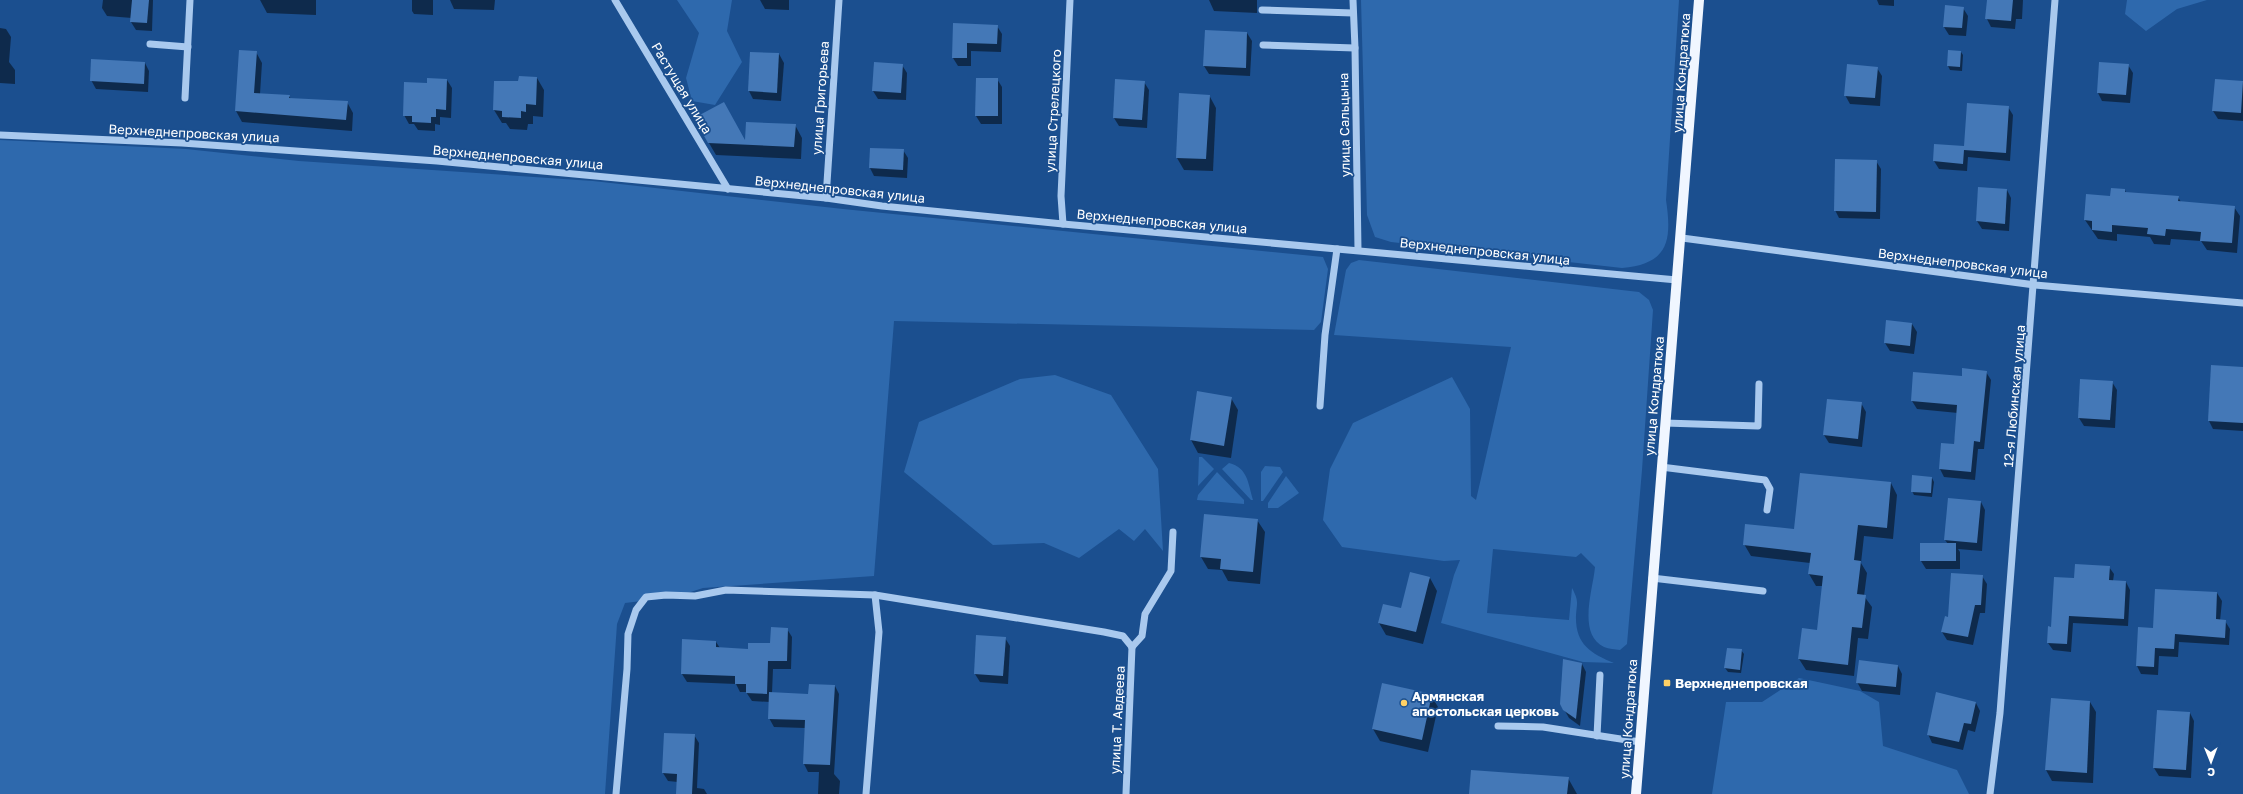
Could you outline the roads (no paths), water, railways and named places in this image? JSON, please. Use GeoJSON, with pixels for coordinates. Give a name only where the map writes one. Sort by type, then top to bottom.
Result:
{"type":"FeatureCollection","features":[{"type":"Feature","properties":{"kind":"main road","name":"улица Кондратюка"},"geometry":{"type":"LineString","coordinates":[[1636,794],[1652,578],[1677,280],[1682,238],[1699,0]]}},
{"type":"Feature","properties":{"kind":"street"},"geometry":{"type":"LineString","coordinates":[[185,98],[190,0]]}},
{"type":"Feature","properties":{"kind":"street","name":"Растущая улица"},"geometry":{"type":"LineString","coordinates":[[615,0],[728,189]]}},
{"type":"Feature","properties":{"kind":"street","name":"улица Григорьева"},"geometry":{"type":"LineString","coordinates":[[826,198],[839,0]]}},
{"type":"Feature","properties":{"kind":"street","name":"улица Стрелецкого"},"geometry":{"type":"LineString","coordinates":[[1063,224],[1061,196],[1070,0]]}},
{"type":"Feature","properties":{"kind":"street","name":"улица Сальцына"},"geometry":{"type":"LineString","coordinates":[[1352,0],[1355,48],[1358,250]]}},
{"type":"Feature","properties":{"kind":"street","name":"12-я Любинская улица"},"geometry":{"type":"LineString","coordinates":[[1990,794],[2001,705],[2035,285],[2055,0]]}},
{"type":"Feature","properties":{"kind":"street"},"geometry":{"type":"LineString","coordinates":[[1262,10],[1353,13]]}},
{"type":"Feature","properties":{"kind":"street"},"geometry":{"type":"LineString","coordinates":[[150,44],[188,47]]}},
{"type":"Feature","properties":{"kind":"street"},"geometry":{"type":"LineString","coordinates":[[1263,45],[1355,48]]}},
{"type":"Feature","properties":{"kind":"street","name":"Верхнеднепровская улица"},"geometry":{"type":"LineString","coordinates":[[0,135],[182,143],[356,155],[826,198],[882,206],[1063,224],[1358,250],[1464,262],[1677,280]]}},
{"type":"Feature","properties":{"kind":"street","name":"Верхнеднепровская улица"},"geometry":{"type":"LineString","coordinates":[[1682,238],[2035,285],[2243,303]]}},
{"type":"Feature","properties":{"kind":"street"},"geometry":{"type":"LineString","coordinates":[[1320,406],[1325,335],[1338,249]]}},
{"type":"Feature","properties":{"kind":"street"},"geometry":{"type":"LineString","coordinates":[[1665,423],[1758,426],[1759,384]]}},
{"type":"Feature","properties":{"kind":"street"},"geometry":{"type":"LineString","coordinates":[[1662,467],[1765,480],[1770,489],[1768,510]]}},
{"type":"Feature","properties":{"kind":"street"},"geometry":{"type":"LineString","coordinates":[[616,794],[627,669],[628,634],[636,610],[646,597],[666,595],[695,596],[726,590],[875,595],[1104,632],[1123,636],[1132,647],[1142,636],[1145,614],[1171,570],[1173,532]]}},
{"type":"Feature","properties":{"kind":"street"},"geometry":{"type":"LineString","coordinates":[[1652,578],[1763,591]]}},
{"type":"Feature","properties":{"kind":"street"},"geometry":{"type":"LineString","coordinates":[[866,794],[879,632],[875,595]]}},
{"type":"Feature","properties":{"kind":"street","name":"улица Т. Авдеева"},"geometry":{"type":"LineString","coordinates":[[1126,794],[1132,647]]}},
{"type":"Feature","properties":{"kind":"street"},"geometry":{"type":"LineString","coordinates":[[1597,736],[1600,675]]}},
{"type":"Feature","properties":{"kind":"street"},"geometry":{"type":"LineString","coordinates":[[1498,726],[1542,727],[1640,742]]}},
{"type":"Feature","properties":{"kind":"place","name":"Верхнеднепровская"},"geometry":{"type":"Point","coordinates":[1667,683]}},
{"type":"Feature","properties":{"kind":"place","name":"Армянская апостольская церковь"},"geometry":{"type":"Point","coordinates":[1404,703]}}]}
